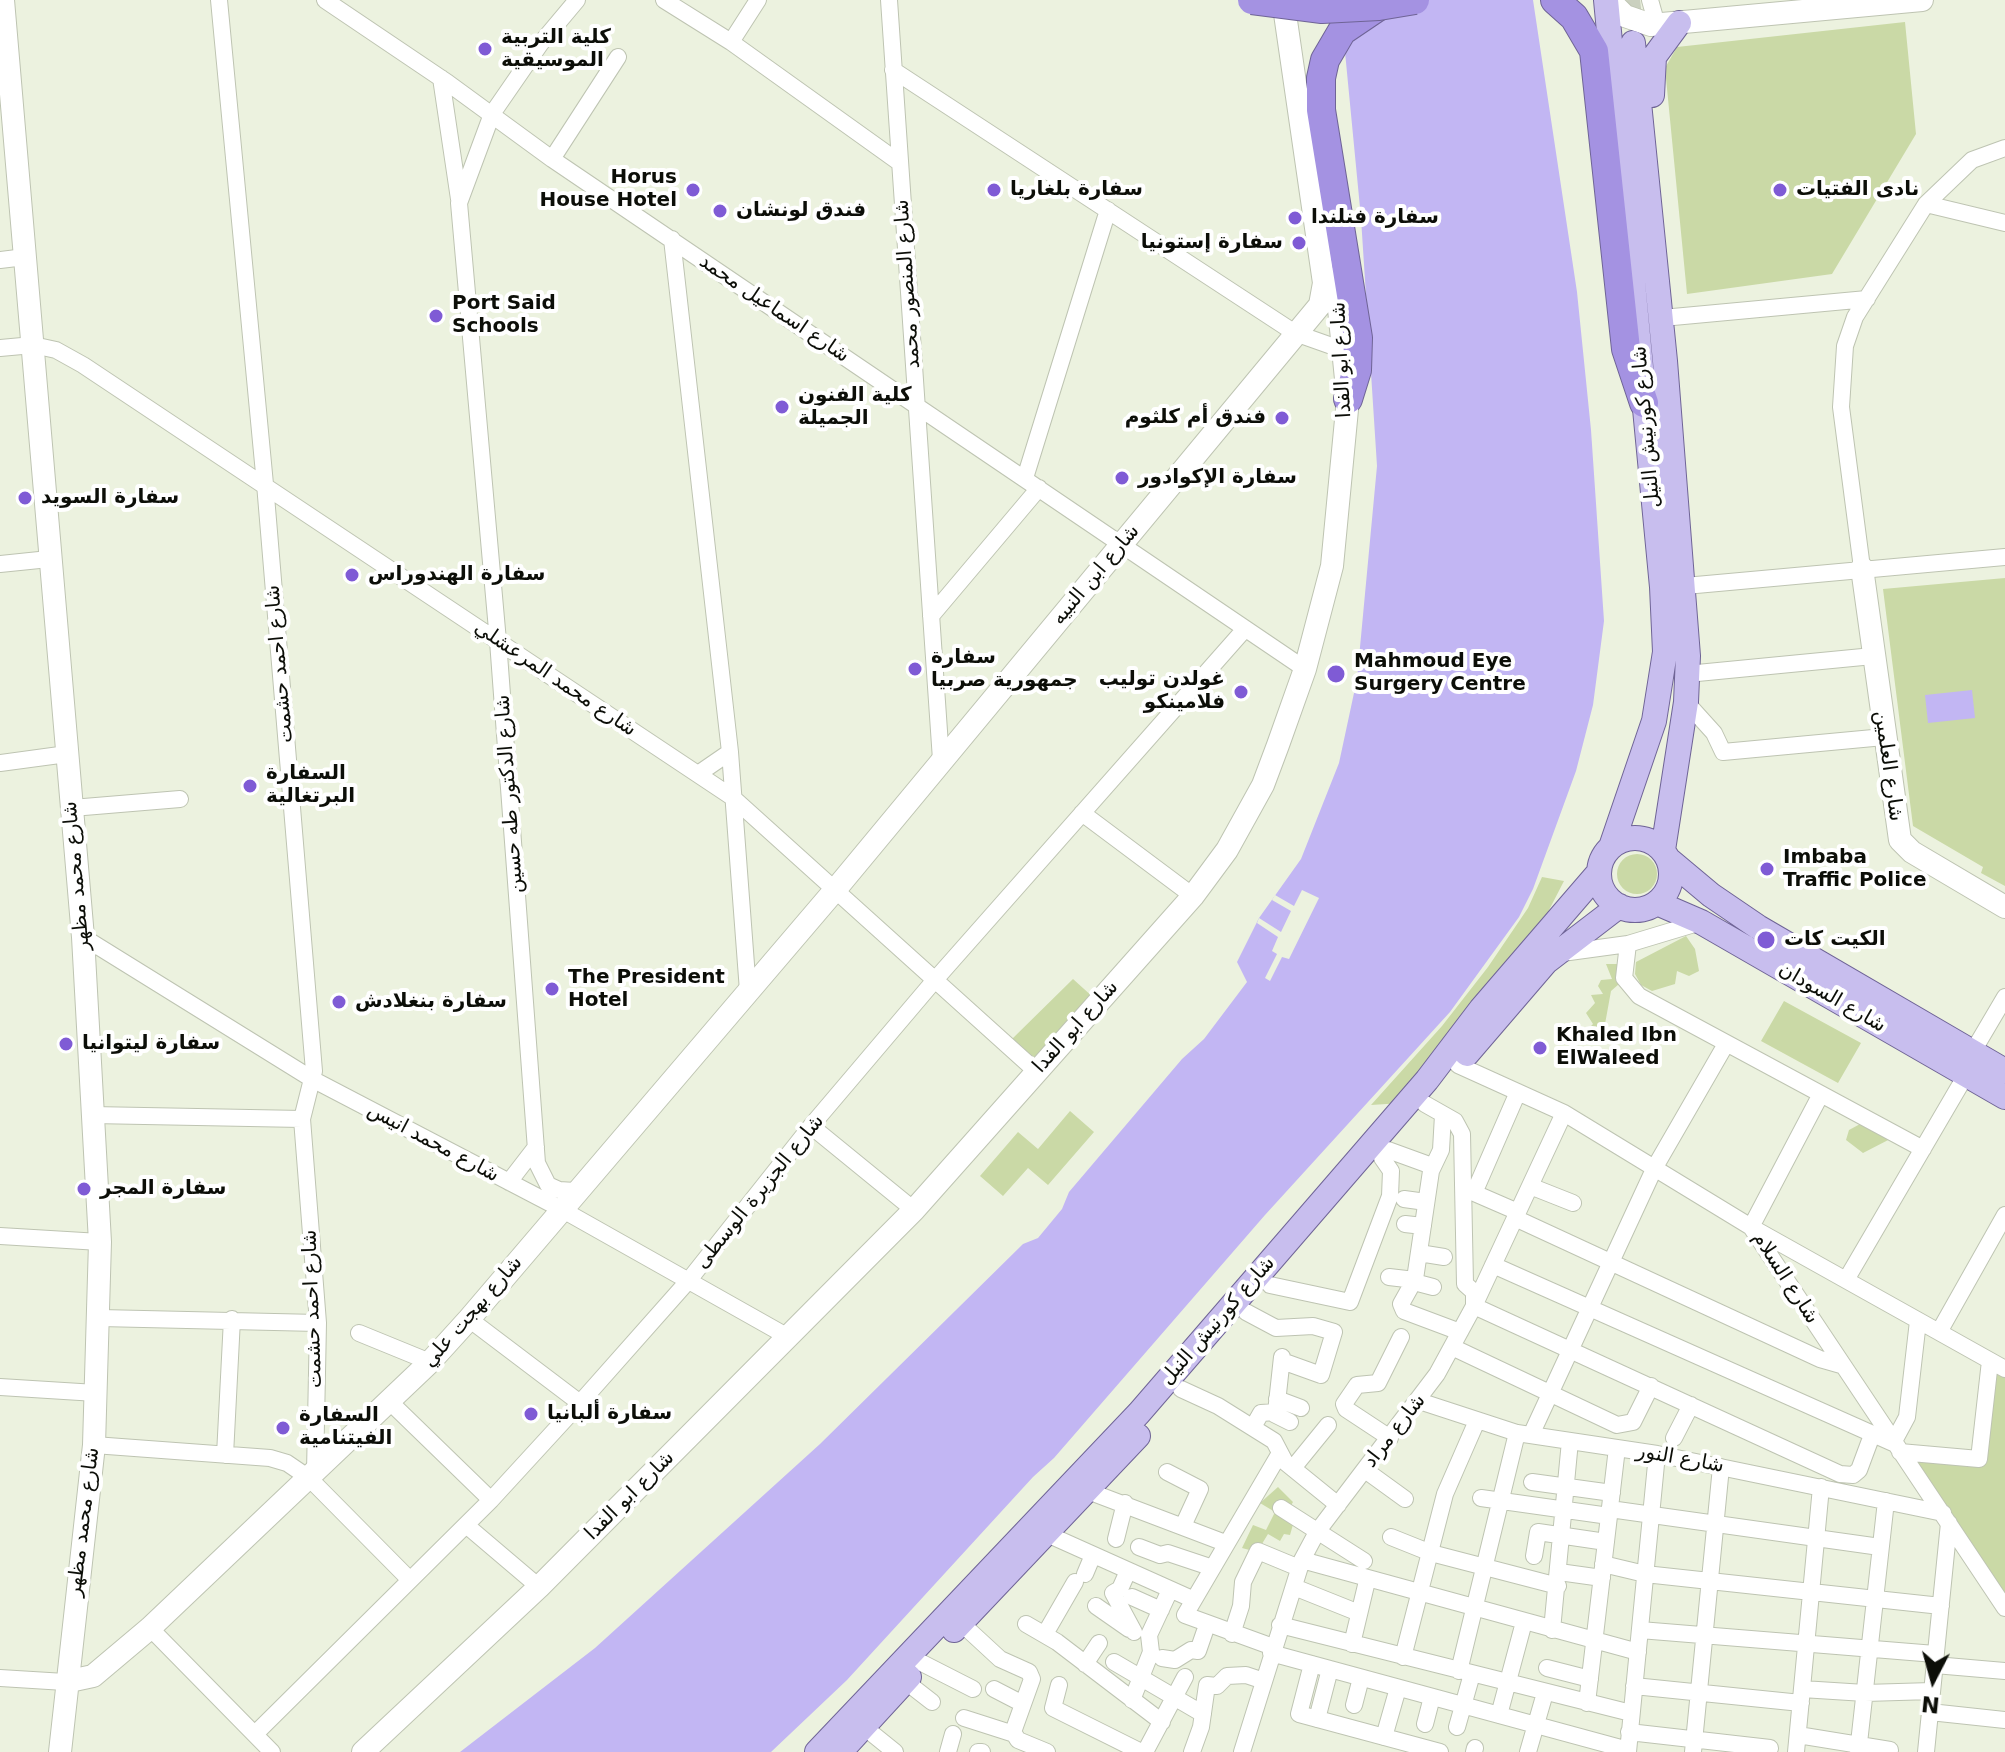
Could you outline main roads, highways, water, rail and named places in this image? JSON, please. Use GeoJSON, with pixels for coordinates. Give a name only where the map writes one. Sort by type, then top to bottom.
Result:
{"type":"FeatureCollection","features":[{"type":"Feature","properties":{"kind":"highway"},"geometry":{"type":"LineString","coordinates":[[1252,0],[1322,9],[1379,6],[1415,0]]}},
{"type":"Feature","properties":{"kind":"highway"},"geometry":{"type":"LineString","coordinates":[[1555,0],[1586,33],[1597,70],[1626,349],[1644,403]]}},
{"type":"Feature","properties":{"kind":"highway"},"geometry":{"type":"LineString","coordinates":[[1348,399],[1357,370],[1358,338],[1321,110],[1321,78],[1333,43],[1353,21],[1379,6]]}},
{"type":"Feature","properties":{"kind":"main road","name":"شارع كورنيش النيل"},"geometry":{"type":"LineString","coordinates":[[1608,0],[1665,652],[1654,721],[1611,847]]}},
{"type":"Feature","properties":{"kind":"main road"},"geometry":{"type":"LineString","coordinates":[[1668,24],[1654,57],[1651,85],[1687,451],[1675,489]]}},
{"type":"Feature","properties":{"kind":"main road","name":"شارع كورنيش النيل"},"geometry":{"type":"LineString","coordinates":[[1633,43],[1685,586],[1686,702],[1665,854]]}},
{"type":"Feature","properties":{"kind":"main road"},"geometry":{"type":"LineString","coordinates":[[1639,768],[1675,780]]}},
{"type":"Feature","properties":{"kind":"main road"},"geometry":{"type":"LineString","coordinates":[[1632,838],[1643,838],[1665,854],[1670,883],[1657,903],[1632,910],[1619,906],[1604,892],[1599,872],[1611,847],[1632,838]]}},
{"type":"Feature","properties":{"kind":"main road","name":"شارع السودان"},"geometry":{"type":"LineString","coordinates":[[1665,854],[1711,895],[1969,1064],[2005,1097]]}},
{"type":"Feature","properties":{"kind":"main road","name":"شارع كورنيش النيل"},"geometry":{"type":"LineString","coordinates":[[817,1752],[1139,1413],[1427,1080],[1481,1009],[1599,872]]}},
{"type":"Feature","properties":{"kind":"main road","name":"شارع السودان"},"geometry":{"type":"LineString","coordinates":[[1657,903],[1701,922],[1969,1064],[2005,1071]]}},
{"type":"Feature","properties":{"kind":"main road","name":"شارع كورنيش النيل"},"geometry":{"type":"LineString","coordinates":[[840,1752],[1181,1389],[1385,1154],[1434,1109],[1458,1065],[1557,953],[1619,906]]}},
{"type":"Feature","properties":{"kind":"tunnel"},"geometry":{"type":"LineString","coordinates":[[1628,0],[1633,43]]}},
{"type":"Feature","properties":{"kind":"place","name":"كلية التربية الموسيقية"},"geometry":{"type":"Point","coordinates":[485,49]}},
{"type":"Feature","properties":{"kind":"place","name":"Horus House Hotel"},"geometry":{"type":"Point","coordinates":[693,190]}},
{"type":"Feature","properties":{"kind":"place","name":"سفارة بلغاريا"},"geometry":{"type":"Point","coordinates":[994,190]}},
{"type":"Feature","properties":{"kind":"place","name":"نادى الفتيات"},"geometry":{"type":"Point","coordinates":[1780,190]}},
{"type":"Feature","properties":{"kind":"place","name":"فندق لونشان"},"geometry":{"type":"Point","coordinates":[720,211]}},
{"type":"Feature","properties":{"kind":"place","name":"سفارة فنلندا"},"geometry":{"type":"Point","coordinates":[1295,218]}},
{"type":"Feature","properties":{"kind":"place","name":"سفارة إستونيا"},"geometry":{"type":"Point","coordinates":[1299,243]}},
{"type":"Feature","properties":{"kind":"place","name":"Port Said Schools"},"geometry":{"type":"Point","coordinates":[436,316]}},
{"type":"Feature","properties":{"kind":"place","name":"كلية الفنون الجميلة"},"geometry":{"type":"Point","coordinates":[782,407]}},
{"type":"Feature","properties":{"kind":"place","name":"فندق أم كلثوم"},"geometry":{"type":"Point","coordinates":[1282,418]}},
{"type":"Feature","properties":{"kind":"place","name":"سفارة الإكوادور"},"geometry":{"type":"Point","coordinates":[1122,478]}},
{"type":"Feature","properties":{"kind":"place","name":"سفارة السويد"},"geometry":{"type":"Point","coordinates":[25,498]}},
{"type":"Feature","properties":{"kind":"place","name":"سفارة الهندوراس"},"geometry":{"type":"Point","coordinates":[352,575]}},
{"type":"Feature","properties":{"kind":"place","name":"سفارة جمهورية صربيا"},"geometry":{"type":"Point","coordinates":[915,669]}},
{"type":"Feature","properties":{"kind":"place","name":"Mahmoud Eye Surgery Centre"},"geometry":{"type":"Point","coordinates":[1336,674]}},
{"type":"Feature","properties":{"kind":"place","name":"غولدن توليب فلامينكو"},"geometry":{"type":"Point","coordinates":[1241,692]}},
{"type":"Feature","properties":{"kind":"place","name":"السفارة البرتغالية"},"geometry":{"type":"Point","coordinates":[250,786]}},
{"type":"Feature","properties":{"kind":"place","name":"Imbaba Traffic Police"},"geometry":{"type":"Point","coordinates":[1767,869]}},
{"type":"Feature","properties":{"kind":"place","name":"الکيت کات"},"geometry":{"type":"Point","coordinates":[1766,940]}},
{"type":"Feature","properties":{"kind":"place","name":"The President Hotel"},"geometry":{"type":"Point","coordinates":[552,989]}},
{"type":"Feature","properties":{"kind":"place","name":"سفارة بنغلادش"},"geometry":{"type":"Point","coordinates":[339,1002]}},
{"type":"Feature","properties":{"kind":"place","name":"سفارة ليتوانيا"},"geometry":{"type":"Point","coordinates":[66,1044]}},
{"type":"Feature","properties":{"kind":"place","name":"Khaled Ibn ElWaleed"},"geometry":{"type":"Point","coordinates":[1540,1048]}},
{"type":"Feature","properties":{"kind":"place","name":"سفارة المجر"},"geometry":{"type":"Point","coordinates":[84,1189]}},
{"type":"Feature","properties":{"kind":"place","name":"سفارة ألبانيا"},"geometry":{"type":"Point","coordinates":[531,1414]}},
{"type":"Feature","properties":{"kind":"place","name":"السفارة الفيتنامية"},"geometry":{"type":"Point","coordinates":[283,1428]}}]}
